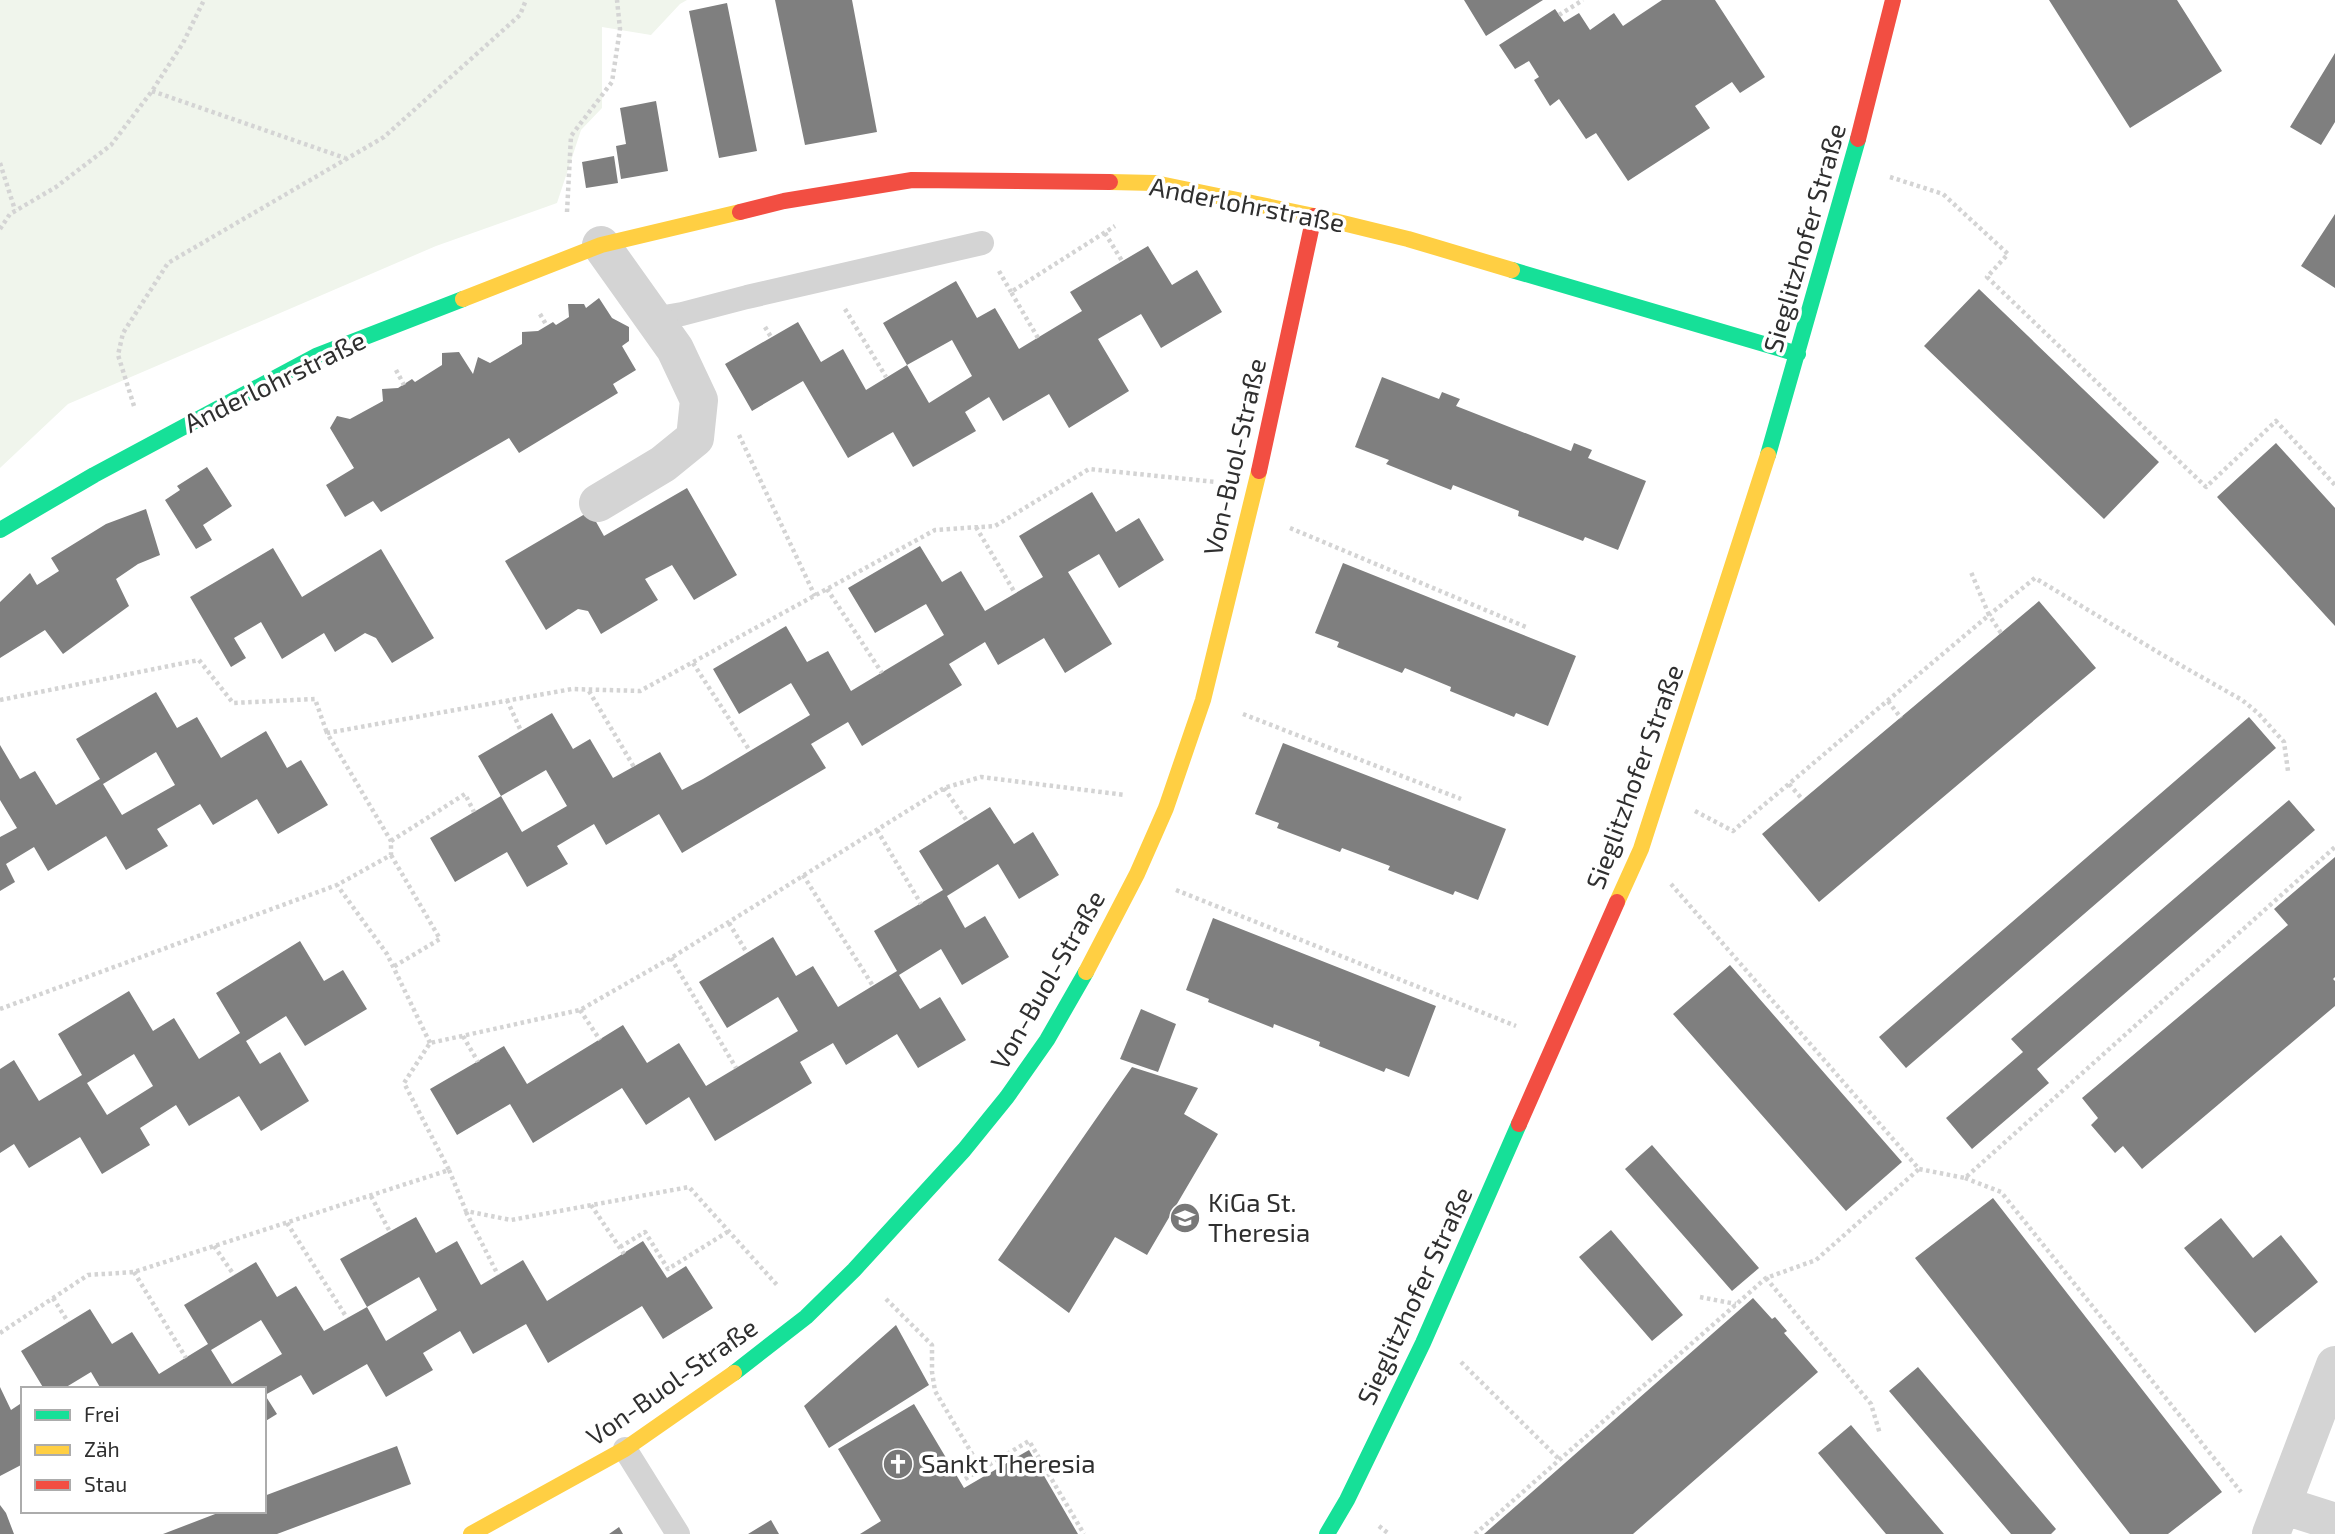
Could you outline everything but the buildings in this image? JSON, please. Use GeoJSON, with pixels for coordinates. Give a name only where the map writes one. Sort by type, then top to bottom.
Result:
{"type":"FeatureCollection","features":[{"type":"Feature","properties":{"kind":"street","name":"Sieglitzhofer Straße"},"geometry":{"type":"LineString","coordinates":[[1327,1534],[1347,1500],[1423,1343],[1641,849],[1798,354],[1852,166],[1893,0]]}},
{"type":"Feature","properties":{"kind":"street","name":"Anderlohrstraße"},"geometry":{"type":"LineString","coordinates":[[0,530],[316,356],[601,245],[784,201],[912,180],[1155,183],[1314,216],[1408,239],[1798,354]]}},
{"type":"Feature","properties":{"kind":"street","name":"Von-Buol-Straße"},"geometry":{"type":"LineString","coordinates":[[471,1534],[625,1449],[723,1382],[806,1317],[854,1270],[964,1150],[1007,1097],[1047,1040],[1095,957],[1137,874],[1166,808],[1203,700],[1250,514],[1314,216]]}},
{"type":"Feature","properties":{"kind":"street"},"geometry":{"type":"LineString","coordinates":[[598,503],[663,464],[695,438],[699,400],[675,349],[601,245]]}},
{"type":"Feature","properties":{"kind":"street"},"geometry":{"type":"LineString","coordinates":[[2335,1365],[2277,1520],[2335,1522]]}},
{"type":"Feature","properties":{"kind":"lane"},"geometry":{"type":"LineString","coordinates":[[653,318],[682,314],[982,243]]}},
{"type":"Feature","properties":{"kind":"lane"},"geometry":{"type":"LineString","coordinates":[[625,1449],[678,1534]]}},
{"type":"Feature","properties":{"kind":"path"},"geometry":{"type":"LineString","coordinates":[[0,229],[15,210],[56,187],[111,145],[152,91],[183,43],[204,0]]}},
{"type":"Feature","properties":{"kind":"path"},"geometry":{"type":"LineString","coordinates":[[146,448],[118,355],[123,333],[168,263],[384,137],[520,15],[526,0]]}},
{"type":"Feature","properties":{"kind":"path"},"geometry":{"type":"LineString","coordinates":[[565,259],[571,135],[612,82],[620,29],[617,0]]}},
{"type":"Feature","properties":{"kind":"path"},"geometry":{"type":"LineString","coordinates":[[1559,15],[1583,0]]}},
{"type":"Feature","properties":{"kind":"path"},"geometry":{"type":"LineString","coordinates":[[152,91],[346,159]]}},
{"type":"Feature","properties":{"kind":"path"},"geometry":{"type":"LineString","coordinates":[[0,163],[15,210]]}},
{"type":"Feature","properties":{"kind":"path"},"geometry":{"type":"LineString","coordinates":[[1852,166],[1943,194],[2008,254],[1987,277],[2206,487],[2276,421],[2335,485]]}},
{"type":"Feature","properties":{"kind":"path"},"geometry":{"type":"LineString","coordinates":[[1038,338],[1011,292],[1118,224],[1129,182]]}},
{"type":"Feature","properties":{"kind":"path"},"geometry":{"type":"LineString","coordinates":[[1105,233],[1122,261]]}},
{"type":"Feature","properties":{"kind":"path"},"geometry":{"type":"LineString","coordinates":[[826,278],[886,377]]}},
{"type":"Feature","properties":{"kind":"path"},"geometry":{"type":"LineString","coordinates":[[734,424],[815,596]]}},
{"type":"Feature","properties":{"kind":"path"},"geometry":{"type":"LineString","coordinates":[[327,733],[572,689],[640,691],[935,530],[995,526],[1089,469],[1255,486]]}},
{"type":"Feature","properties":{"kind":"path"},"geometry":{"type":"LineString","coordinates":[[1250,514],[1280,524],[1526,627]]}},
{"type":"Feature","properties":{"kind":"path"},"geometry":{"type":"LineString","coordinates":[[976,527],[1016,593]]}},
{"type":"Feature","properties":{"kind":"path"},"geometry":{"type":"LineString","coordinates":[[1971,572],[1989,615],[2001,633]]}},
{"type":"Feature","properties":{"kind":"path"},"geometry":{"type":"LineString","coordinates":[[1661,792],[1733,831],[2035,578],[2242,700],[2259,713],[2284,742],[2288,771]]}},
{"type":"Feature","properties":{"kind":"path"},"geometry":{"type":"LineString","coordinates":[[827,589],[881,673]]}},
{"type":"Feature","properties":{"kind":"path"},"geometry":{"type":"LineString","coordinates":[[0,700],[199,660],[233,703],[315,699],[327,733],[391,841],[391,855],[440,939],[393,967]]}},
{"type":"Feature","properties":{"kind":"path"},"geometry":{"type":"LineString","coordinates":[[693,663],[750,751]]}},
{"type":"Feature","properties":{"kind":"path"},"geometry":{"type":"LineString","coordinates":[[588,690],[634,766]]}},
{"type":"Feature","properties":{"kind":"path"},"geometry":{"type":"LineString","coordinates":[[1203,700],[1461,799]]}},
{"type":"Feature","properties":{"kind":"path"},"geometry":{"type":"LineString","coordinates":[[507,701],[521,731]]}},
{"type":"Feature","properties":{"kind":"path"},"geometry":{"type":"LineString","coordinates":[[1888,701],[1901,718]]}},
{"type":"Feature","properties":{"kind":"path"},"geometry":{"type":"LineString","coordinates":[[498,1275],[449,1170],[404,1083],[430,1043],[580,1010],[729,923],[944,788],[981,777],[1121,794]]}},
{"type":"Feature","properties":{"kind":"path"},"geometry":{"type":"LineString","coordinates":[[1789,784],[1803,800]]}},
{"type":"Feature","properties":{"kind":"path"},"geometry":{"type":"LineString","coordinates":[[944,788],[967,821]]}},
{"type":"Feature","properties":{"kind":"path"},"geometry":{"type":"LineString","coordinates":[[391,841],[465,794],[474,812]]}},
{"type":"Feature","properties":{"kind":"path"},"geometry":{"type":"LineString","coordinates":[[877,830],[921,904]]}},
{"type":"Feature","properties":{"kind":"path"},"geometry":{"type":"LineString","coordinates":[[1965,1178],[2335,847]]}},
{"type":"Feature","properties":{"kind":"path"},"geometry":{"type":"LineString","coordinates":[[1641,849],[1919,1168],[1965,1178],[2001,1192],[2241,1493],[2277,1520]]}},
{"type":"Feature","properties":{"kind":"path"},"geometry":{"type":"LineString","coordinates":[[0,1009],[337,885],[391,855]]}},
{"type":"Feature","properties":{"kind":"path"},"geometry":{"type":"LineString","coordinates":[[1137,874],[1556,1041]]}},
{"type":"Feature","properties":{"kind":"path"},"geometry":{"type":"LineString","coordinates":[[803,876],[873,986]]}},
{"type":"Feature","properties":{"kind":"path"},"geometry":{"type":"LineString","coordinates":[[337,885],[387,954],[430,1043]]}},
{"type":"Feature","properties":{"kind":"path"},"geometry":{"type":"LineString","coordinates":[[729,923],[747,953]]}},
{"type":"Feature","properties":{"kind":"path"},"geometry":{"type":"LineString","coordinates":[[671,958],[736,1068]]}},
{"type":"Feature","properties":{"kind":"path"},"geometry":{"type":"LineString","coordinates":[[580,1010],[600,1040]]}},
{"type":"Feature","properties":{"kind":"path"},"geometry":{"type":"LineString","coordinates":[[463,1036],[478,1062]]}},
{"type":"Feature","properties":{"kind":"path"},"geometry":{"type":"LineString","coordinates":[[1475,1534],[1766,1278],[1816,1260],[1919,1168]]}},
{"type":"Feature","properties":{"kind":"path"},"geometry":{"type":"LineString","coordinates":[[0,1333],[89,1275],[134,1272],[449,1170]]}},
{"type":"Feature","properties":{"kind":"path"},"geometry":{"type":"LineString","coordinates":[[466,1211],[511,1220],[689,1187],[806,1317]]}},
{"type":"Feature","properties":{"kind":"path"},"geometry":{"type":"LineString","coordinates":[[371,1196],[390,1232]]}},
{"type":"Feature","properties":{"kind":"path"},"geometry":{"type":"LineString","coordinates":[[591,1205],[624,1254]]}},
{"type":"Feature","properties":{"kind":"path"},"geometry":{"type":"LineString","coordinates":[[287,1223],[347,1318]]}},
{"type":"Feature","properties":{"kind":"path"},"geometry":{"type":"LineString","coordinates":[[620,1247],[645,1232],[668,1269],[729,1231]]}},
{"type":"Feature","properties":{"kind":"path"},"geometry":{"type":"LineString","coordinates":[[214,1246],[234,1275]]}},
{"type":"Feature","properties":{"kind":"path"},"geometry":{"type":"LineString","coordinates":[[854,1270],[932,1345],[935,1391],[981,1469]]}},
{"type":"Feature","properties":{"kind":"path"},"geometry":{"type":"LineString","coordinates":[[134,1272],[186,1357]]}},
{"type":"Feature","properties":{"kind":"path"},"geometry":{"type":"LineString","coordinates":[[1766,1278],[1871,1404],[1880,1434]]}},
{"type":"Feature","properties":{"kind":"path"},"geometry":{"type":"LineString","coordinates":[[1700,1297],[1737,1304]]}},
{"type":"Feature","properties":{"kind":"path"},"geometry":{"type":"LineString","coordinates":[[54,1298],[68,1322]]}},
{"type":"Feature","properties":{"kind":"path"},"geometry":{"type":"LineString","coordinates":[[1423,1343],[1455,1356],[1560,1461]]}},
{"type":"Feature","properties":{"kind":"path"},"geometry":{"type":"LineString","coordinates":[[965,1479],[1029,1441],[1084,1534]]}},
{"type":"Feature","properties":{"kind":"shaded area"},"geometry":{"type":"Polygon","coordinates":[[[0,0],[687,0],[651,35],[602,27],[602,108],[581,130],[557,203],[436,246],[68,404],[0,468],[0,0]]]}},
{"type":"Feature","properties":{"kind":"traffic: fast"},"geometry":{"type":"LineString","coordinates":[[1768,455],[1858,139]]}},
{"type":"Feature","properties":{"kind":"traffic: fast"},"geometry":{"type":"LineString","coordinates":[[1512,270],[1798,354]]}},
{"type":"Feature","properties":{"kind":"traffic: fast"},"geometry":{"type":"LineString","coordinates":[[0,530],[94,475],[316,356],[463,299]]}},
{"type":"Feature","properties":{"kind":"traffic: fast"},"geometry":{"type":"LineString","coordinates":[[734,1373],[806,1317],[854,1270],[964,1150],[1007,1097],[1047,1040],[1086,972]]}},
{"type":"Feature","properties":{"kind":"traffic: fast"},"geometry":{"type":"LineString","coordinates":[[1327,1534],[1347,1500],[1423,1343],[1519,1124]]}},
{"type":"Feature","properties":{"kind":"traffic: slow"},"geometry":{"type":"LineString","coordinates":[[1110,182],[1155,183],[1314,216],[1408,239],[1512,270]]}},
{"type":"Feature","properties":{"kind":"traffic: slow"},"geometry":{"type":"LineString","coordinates":[[463,299],[601,245],[740,212]]}},
{"type":"Feature","properties":{"kind":"traffic: slow"},"geometry":{"type":"LineString","coordinates":[[1617,902],[1641,849],[1768,455]]}},
{"type":"Feature","properties":{"kind":"traffic: slow"},"geometry":{"type":"LineString","coordinates":[[1086,972],[1137,874],[1166,808],[1203,700],[1259,471]]}},
{"type":"Feature","properties":{"kind":"traffic: slow"},"geometry":{"type":"LineString","coordinates":[[471,1534],[625,1449],[734,1373]]}},
{"type":"Feature","properties":{"kind":"traffic: jam"},"geometry":{"type":"LineString","coordinates":[[1858,139],[1893,0]]}},
{"type":"Feature","properties":{"kind":"traffic: jam"},"geometry":{"type":"LineString","coordinates":[[740,212],[784,201],[912,180],[1110,182]]}},
{"type":"Feature","properties":{"kind":"traffic: jam"},"geometry":{"type":"LineString","coordinates":[[1259,471],[1314,216]]}},
{"type":"Feature","properties":{"kind":"traffic: jam"},"geometry":{"type":"LineString","coordinates":[[1519,1124],[1617,902]]}},
{"type":"Feature","properties":{"kind":"place","name":"KiGa St. Theresia"},"geometry":{"type":"Point","coordinates":[1185,1218]}},
{"type":"Feature","properties":{"kind":"place","name":"Sankt Theresia"},"geometry":{"type":"Point","coordinates":[898,1464]}}]}
